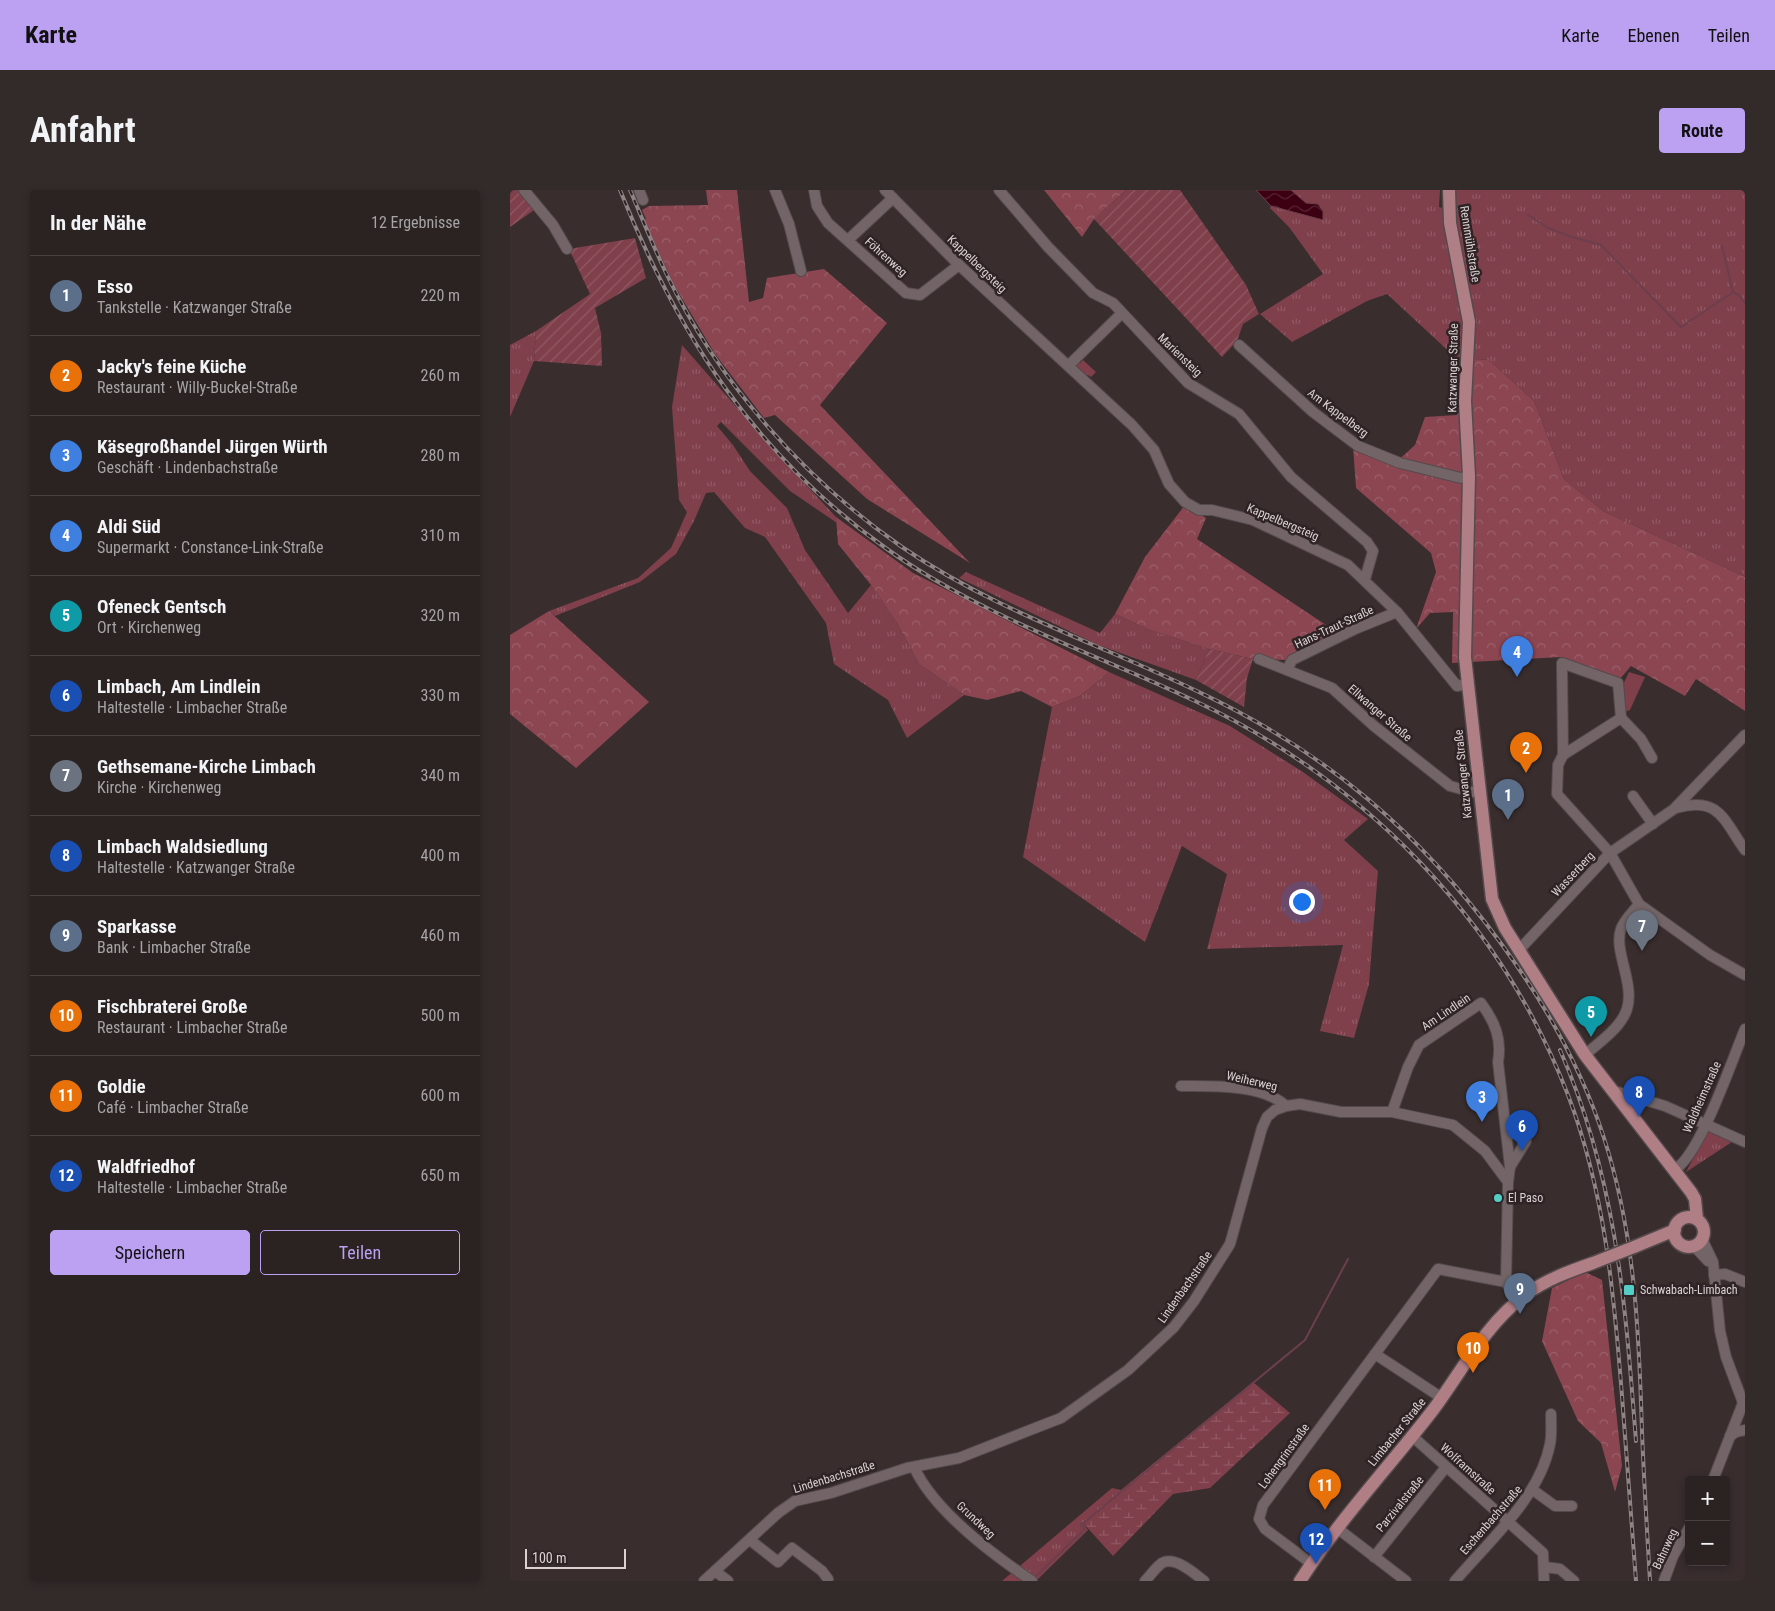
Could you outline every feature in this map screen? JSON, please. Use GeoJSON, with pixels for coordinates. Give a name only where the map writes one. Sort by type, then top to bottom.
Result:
{"type":"FeatureCollection","features":[{"type":"Feature","properties":{"kind":"main road","name":"Rennmühlstraße"},"geometry":{"type":"LineString","coordinates":[[1449,190],[1450,223],[1466,301]]}},
{"type":"Feature","properties":{"kind":"main road","name":"Katzwanger Straße"},"geometry":{"type":"LineString","coordinates":[[1466,301],[1469,342],[1465,402],[1468,476],[1465,658],[1492,899],[1505,928],[1585,1055],[1695,1200],[1692,1218]]}},
{"type":"Feature","properties":{"kind":"main road"},"geometry":{"type":"LineString","coordinates":[[1692,1218],[1704,1227],[1698,1243],[1688,1247],[1676,1235],[1677,1224],[1692,1218]]}},
{"type":"Feature","properties":{"kind":"main road","name":"Limbacher Straße"},"geometry":{"type":"LineString","coordinates":[[1300,1581],[1337,1528],[1442,1398],[1483,1338],[1516,1302],[1548,1281],[1634,1247],[1676,1235]]}},
{"type":"Feature","properties":{"kind":"street"},"geometry":{"type":"LineString","coordinates":[[524,190],[554,225],[567,249]]}},
{"type":"Feature","properties":{"kind":"street"},"geometry":{"type":"LineString","coordinates":[[639,190],[643,200]]}},
{"type":"Feature","properties":{"kind":"street"},"geometry":{"type":"LineString","coordinates":[[775,190],[789,224],[801,271]]}},
{"type":"Feature","properties":{"kind":"street","name":"Föhrenweg"},"geometry":{"type":"LineString","coordinates":[[814,190],[817,206],[828,223],[906,293],[920,295],[959,265]]}},
{"type":"Feature","properties":{"kind":"street","name":"Kappelbergsteig"},"geometry":{"type":"LineString","coordinates":[[885,190],[959,265],[1069,365],[1145,439],[1154,450],[1169,484],[1185,502],[1198,510],[1212,510],[1253,520],[1348,565],[1365,579],[1397,612],[1449,678],[1457,686],[1467,684]]}},
{"type":"Feature","properties":{"kind":"street","name":"Mariensteig"},"geometry":{"type":"LineString","coordinates":[[999,190],[1048,247],[1093,293],[1113,303],[1188,383],[1239,414],[1291,477],[1367,542],[1373,551],[1365,579]]}},
{"type":"Feature","properties":{"kind":"street"},"geometry":{"type":"LineString","coordinates":[[848,240],[894,198]]}},
{"type":"Feature","properties":{"kind":"street"},"geometry":{"type":"LineString","coordinates":[[1069,365],[1122,312]]}},
{"type":"Feature","properties":{"kind":"street","name":"Am Kappelberg"},"geometry":{"type":"LineString","coordinates":[[1239,345],[1313,412],[1358,446],[1400,463],[1461,478],[1468,476]]}},
{"type":"Feature","properties":{"kind":"street","name":"Hans-Traut-Straße"},"geometry":{"type":"LineString","coordinates":[[1287,670],[1292,660],[1355,629],[1397,612]]}},
{"type":"Feature","properties":{"kind":"street","name":"Ellwanger Straße"},"geometry":{"type":"LineString","coordinates":[[1259,659],[1332,688],[1374,726],[1450,786],[1472,792],[1479,791]]}},
{"type":"Feature","properties":{"kind":"street"},"geometry":{"type":"LineString","coordinates":[[1652,758],[1641,739],[1620,718],[1618,683],[1562,663],[1563,755],[1558,765],[1557,794],[1610,852],[1639,904],[1710,955],[1745,975]]}},
{"type":"Feature","properties":{"kind":"street"},"geometry":{"type":"LineString","coordinates":[[1563,755],[1620,718]]}},
{"type":"Feature","properties":{"kind":"street","name":"Wasserberg"},"geometry":{"type":"LineString","coordinates":[[1519,950],[1610,852],[1674,809],[1745,735]]}},
{"type":"Feature","properties":{"kind":"street"},"geometry":{"type":"LineString","coordinates":[[1633,796],[1653,824]]}},
{"type":"Feature","properties":{"kind":"street"},"geometry":{"type":"LineString","coordinates":[[1674,809],[1689,804],[1706,804],[1715,808],[1745,850]]}},
{"type":"Feature","properties":{"kind":"street"},"geometry":{"type":"LineString","coordinates":[[1585,1055],[1612,1032],[1627,1010],[1629,987],[1619,939],[1621,928],[1639,904]]}},
{"type":"Feature","properties":{"kind":"street","name":"Am Lindlein"},"geometry":{"type":"LineString","coordinates":[[1392,1112],[1408,1067],[1420,1045],[1481,1003],[1490,1015],[1500,1045],[1498,1062],[1510,1167]]}},
{"type":"Feature","properties":{"kind":"street","name":"Waldheimstraße"},"geometry":{"type":"LineString","coordinates":[[1674,1170],[1686,1161],[1705,1125],[1745,1029]]}},
{"type":"Feature","properties":{"kind":"street","name":"Weiherweg"},"geometry":{"type":"LineString","coordinates":[[1180,1086],[1221,1086],[1251,1091],[1280,1100],[1286,1106]]}},
{"type":"Feature","properties":{"kind":"street"},"geometry":{"type":"LineString","coordinates":[[1611,1090],[1665,1106],[1745,1142]]}},
{"type":"Feature","properties":{"kind":"street"},"geometry":{"type":"LineString","coordinates":[[1286,1106],[1300,1104],[1341,1112],[1392,1112],[1453,1125],[1484,1151],[1508,1182]]}},
{"type":"Feature","properties":{"kind":"street","name":"Lindenbachstraße"},"geometry":{"type":"LineString","coordinates":[[704,1581],[795,1501],[831,1493],[914,1467],[959,1458],[1061,1418],[1128,1370],[1154,1348],[1174,1327],[1194,1301],[1230,1244],[1262,1128],[1267,1117],[1286,1106]]}},
{"type":"Feature","properties":{"kind":"street"},"geometry":{"type":"LineString","coordinates":[[1516,1302],[1506,1282],[1508,1182],[1510,1167],[1526,1141]]}},
{"type":"Feature","properties":{"kind":"street"},"geometry":{"type":"LineString","coordinates":[[1698,1243],[1713,1273],[1720,1331],[1726,1357],[1744,1406],[1715,1476]]}},
{"type":"Feature","properties":{"kind":"street","name":"Lohengrinstraße"},"geometry":{"type":"LineString","coordinates":[[1312,1564],[1265,1529],[1259,1519],[1263,1505],[1438,1269],[1506,1282]]}},
{"type":"Feature","properties":{"kind":"street"},"geometry":{"type":"LineString","coordinates":[[1713,1273],[1725,1274],[1745,1282]]}},
{"type":"Feature","properties":{"kind":"street"},"geometry":{"type":"LineString","coordinates":[[1375,1354],[1442,1398]]}},
{"type":"Feature","properties":{"kind":"street","name":"Eschenbachstraße"},"geometry":{"type":"LineString","coordinates":[[1455,1581],[1533,1490],[1551,1443],[1552,1414]]}},
{"type":"Feature","properties":{"kind":"street"},"geometry":{"type":"LineString","coordinates":[[1730,1436],[1745,1430]]}},
{"type":"Feature","properties":{"kind":"street","name":"Wolframstraße"},"geometry":{"type":"LineString","coordinates":[[1412,1436],[1543,1553],[1545,1567]]}},
{"type":"Feature","properties":{"kind":"street","name":"Grundweg"},"geometry":{"type":"LineString","coordinates":[[914,1467],[918,1477],[936,1500],[966,1529],[994,1555],[1032,1581]]}},
{"type":"Feature","properties":{"kind":"street","name":"Parzivalstraße"},"geometry":{"type":"LineString","coordinates":[[1374,1556],[1446,1467]]}},
{"type":"Feature","properties":{"kind":"street"},"geometry":{"type":"LineString","coordinates":[[1533,1490],[1555,1506],[1572,1506]]}},
{"type":"Feature","properties":{"kind":"street"},"geometry":{"type":"LineString","coordinates":[[1337,1528],[1406,1581]]}},
{"type":"Feature","properties":{"kind":"street","name":"Bahnweg"},"geometry":{"type":"LineString","coordinates":[[1664,1581],[1673,1556],[1685,1535]]}},
{"type":"Feature","properties":{"kind":"street"},"geometry":{"type":"LineString","coordinates":[[750,1540],[778,1562],[792,1548],[822,1571],[828,1579]]}},
{"type":"Feature","properties":{"kind":"street"},"geometry":{"type":"LineString","coordinates":[[1145,1581],[1162,1563],[1173,1561],[1196,1573],[1204,1581]]}},
{"type":"Feature","properties":{"kind":"street"},"geometry":{"type":"LineString","coordinates":[[1544,1581],[1545,1567],[1560,1569],[1574,1581]]}},
{"type":"Feature","properties":{"kind":"street"},"geometry":{"type":"LineString","coordinates":[[716,1571],[728,1581]]}},
{"type":"Feature","properties":{"kind":"green space"},"geometry":{"type":"Polygon","coordinates":[[[510,190],[521,190],[537,208],[510,227],[510,190]]]}},
{"type":"Feature","properties":{"kind":"green space"},"geometry":{"type":"Polygon","coordinates":[[[706,190],[737,190],[749,302],[763,298],[767,278],[824,269],[887,323],[820,405],[970,563],[867,499],[775,415],[764,418],[715,354],[674,285],[644,220],[646,219],[642,210],[649,206],[708,205],[706,190]]]}},
{"type":"Feature","properties":{"kind":"green space"},"geometry":{"type":"Polygon","coordinates":[[[1044,190],[1126,190],[1094,219],[1082,237],[1044,190]]]}},
{"type":"Feature","properties":{"kind":"green space"},"geometry":{"type":"Polygon","coordinates":[[[1126,190],[1180,190],[1246,285],[1259,314],[1243,324],[1237,341],[1222,357],[1094,219],[1126,190]]]}},
{"type":"Feature","properties":{"kind":"green space"},"geometry":{"type":"Polygon","coordinates":[[[1291,190],[1440,190],[1439,207],[1456,212],[1456,190],[1745,190],[1745,577],[1603,511],[1564,479],[1534,401],[1489,360],[1456,358],[1387,294],[1367,301],[1292,342],[1260,314],[1323,274],[1289,227],[1270,208],[1271,206],[1323,220],[1291,190]]]}},
{"type":"Feature","properties":{"kind":"green space"},"geometry":{"type":"Polygon","coordinates":[[[635,238],[646,278],[595,308],[601,333],[602,366],[534,361],[536,331],[590,294],[569,249],[635,238]]]}},
{"type":"Feature","properties":{"kind":"green space"},"geometry":{"type":"Polygon","coordinates":[[[536,331],[534,361],[510,417],[510,345],[536,331]]]}},
{"type":"Feature","properties":{"kind":"green space"},"geometry":{"type":"Polygon","coordinates":[[[682,345],[782,459],[836,517],[837,523],[790,491],[721,422],[717,426],[733,445],[750,471],[787,508],[805,550],[848,613],[871,585],[897,623],[919,664],[964,695],[907,738],[888,700],[834,664],[826,623],[765,537],[745,528],[714,492],[706,493],[694,521],[676,554],[640,582],[555,616],[549,611],[638,578],[671,548],[687,512],[679,500],[672,407],[682,345]]]}},
{"type":"Feature","properties":{"kind":"green space"},"geometry":{"type":"Polygon","coordinates":[[[1456,358],[1489,360],[1534,401],[1564,479],[1603,511],[1745,577],[1745,711],[1696,679],[1685,696],[1631,666],[1619,680],[1561,657],[1452,663],[1453,612],[1430,613],[1416,629],[1436,572],[1431,553],[1356,488],[1353,446],[1394,464],[1415,445],[1425,417],[1457,415],[1456,358]]]}},
{"type":"Feature","properties":{"kind":"green space"},"geometry":{"type":"Polygon","coordinates":[[[1077,360],[1080,363],[1083,360],[1096,372],[1091,377],[1088,375],[1085,378],[1073,366],[1077,360]]]}},
{"type":"Feature","properties":{"kind":"green space"},"geometry":{"type":"Polygon","coordinates":[[[1185,505],[1206,518],[1197,539],[1335,631],[1286,660],[1253,659],[1209,649],[1150,630],[1115,614],[1145,557],[1185,505]]]}},
{"type":"Feature","properties":{"kind":"green space"},"geometry":{"type":"Polygon","coordinates":[[[836,517],[913,573],[1109,672],[1080,696],[1052,707],[1021,691],[987,700],[964,695],[919,664],[897,623],[871,585],[838,544],[836,517]]]}},
{"type":"Feature","properties":{"kind":"green space"},"geometry":{"type":"Polygon","coordinates":[[[966,572],[1100,633],[1115,614],[1150,630],[1209,649],[1196,680],[1098,645],[959,578],[966,572]]]}},
{"type":"Feature","properties":{"kind":"green space"},"geometry":{"type":"Polygon","coordinates":[[[549,611],[649,702],[576,768],[510,714],[510,635],[549,611]]]}},
{"type":"Feature","properties":{"kind":"green space"},"geometry":{"type":"Polygon","coordinates":[[[1209,649],[1253,659],[1247,678],[1244,707],[1196,680],[1209,649]]]}},
{"type":"Feature","properties":{"kind":"green space"},"geometry":{"type":"Polygon","coordinates":[[[1109,672],[1230,726],[1303,772],[1368,819],[1344,840],[1378,871],[1369,984],[1354,1038],[1320,1031],[1343,945],[1207,949],[1227,874],[1182,846],[1145,942],[1023,857],[1052,707],[1080,696],[1109,672]]]}},
{"type":"Feature","properties":{"kind":"green space"},"geometry":{"type":"Polygon","coordinates":[[[1629,672],[1645,677],[1630,710],[1622,713],[1621,689],[1629,672]]]}},
{"type":"Feature","properties":{"kind":"green space"},"geometry":{"type":"Polygon","coordinates":[[[1708,1131],[1732,1142],[1686,1172],[1708,1131]]]}},
{"type":"Feature","properties":{"kind":"green space"},"geometry":{"type":"Polygon","coordinates":[[[1585,1272],[1602,1280],[1622,1466],[1615,1492],[1601,1443],[1578,1421],[1542,1341],[1552,1288],[1585,1272]]]}},
{"type":"Feature","properties":{"kind":"green space"},"geometry":{"type":"Polygon","coordinates":[[[1253,1382],[1290,1413],[1210,1488],[1173,1494],[1113,1556],[1084,1524],[1121,1490],[1253,1382]]]}},
{"type":"Feature","properties":{"kind":"green space"},"geometry":{"type":"Polygon","coordinates":[[[1112,1488],[1121,1490],[1084,1524],[1088,1530],[1036,1581],[1002,1581],[1112,1488]]]}},
{"type":"Feature","properties":{"kind":"water"},"geometry":{"type":"Polygon","coordinates":[[[1256,190],[1291,190],[1306,203],[1318,204],[1323,211],[1323,220],[1271,206],[1256,190]]]}},
{"type":"Feature","properties":{"kind":"waterway"},"geometry":{"type":"LineString","coordinates":[[1528,215],[1548,228],[1601,245],[1681,327],[1733,292]]}},
{"type":"Feature","properties":{"kind":"waterway"},"geometry":{"type":"LineString","coordinates":[[1722,246],[1733,292],[1739,295],[1745,303]]}},
{"type":"Feature","properties":{"kind":"waterway"},"geometry":{"type":"LineString","coordinates":[[1034,1578],[1085,1529],[1081,1525],[1305,1340],[1348,1259]]}},
{"type":"Feature","properties":{"kind":"railway"},"geometry":{"type":"LineString","coordinates":[[620,190],[643,244],[668,295],[696,344],[726,390],[798,474],[840,513],[887,549],[923,573],[960,594],[1037,632],[1195,701],[1257,734],[1315,772],[1370,814],[1420,862],[1465,914],[1505,970],[1539,1031],[1568,1095],[1591,1169],[1606,1244],[1611,1282],[1624,1419],[1636,1581]]}},
{"type":"Feature","properties":{"kind":"railway"},"geometry":{"type":"LineString","coordinates":[[630,190],[667,275],[688,315],[712,354],[738,391],[767,426],[798,460],[831,491],[902,547],[974,590],[1012,609],[1203,694],[1248,717],[1290,742],[1330,769],[1368,799],[1403,831],[1437,865],[1500,942],[1532,988],[1573,1060],[1595,1111],[1623,1210],[1634,1284],[1637,1320],[1650,1581]]}},
{"type":"Feature","properties":{"kind":"railway"},"geometry":{"type":"LineString","coordinates":[[1560,1050],[1579,1098],[1606,1194],[1622,1290],[1636,1441]]}},
{"type":"Feature","properties":{"kind":"place","name":"Aldi Süd"},"geometry":{"type":"Point","coordinates":[1517,677]}},
{"type":"Feature","properties":{"kind":"place","name":"Jacky's feine Küche"},"geometry":{"type":"Point","coordinates":[1526,773]}},
{"type":"Feature","properties":{"kind":"place","name":"Esso"},"geometry":{"type":"Point","coordinates":[1508,820]}},
{"type":"Feature","properties":{"kind":"place","name":"Gethsemane-Kirche Limbach"},"geometry":{"type":"Point","coordinates":[1642,951]}},
{"type":"Feature","properties":{"kind":"place","name":"Ofeneck Gentsch"},"geometry":{"type":"Point","coordinates":[1591,1037]}},
{"type":"Feature","properties":{"kind":"place","name":"Limbach Waldsiedlung"},"geometry":{"type":"Point","coordinates":[1639,1117]}},
{"type":"Feature","properties":{"kind":"place","name":"Käsegroßhandel Jürgen Würth"},"geometry":{"type":"Point","coordinates":[1482,1122]}},
{"type":"Feature","properties":{"kind":"place","name":"Limbach, Am Lindlein"},"geometry":{"type":"Point","coordinates":[1522,1151]}},
{"type":"Feature","properties":{"kind":"place","name":"El Paso"},"geometry":{"type":"Point","coordinates":[1498,1198]}},
{"type":"Feature","properties":{"kind":"place","name":"Schwabach-Limbach"},"geometry":{"type":"Point","coordinates":[1629,1290]}},
{"type":"Feature","properties":{"kind":"place","name":"Sparkasse"},"geometry":{"type":"Point","coordinates":[1520,1314]}},
{"type":"Feature","properties":{"kind":"place","name":"Fischbraterei Große"},"geometry":{"type":"Point","coordinates":[1473,1373]}},
{"type":"Feature","properties":{"kind":"place","name":"Goldie"},"geometry":{"type":"Point","coordinates":[1325,1510]}},
{"type":"Feature","properties":{"kind":"place","name":"Waldfriedhof"},"geometry":{"type":"Point","coordinates":[1316,1564]}}]}
